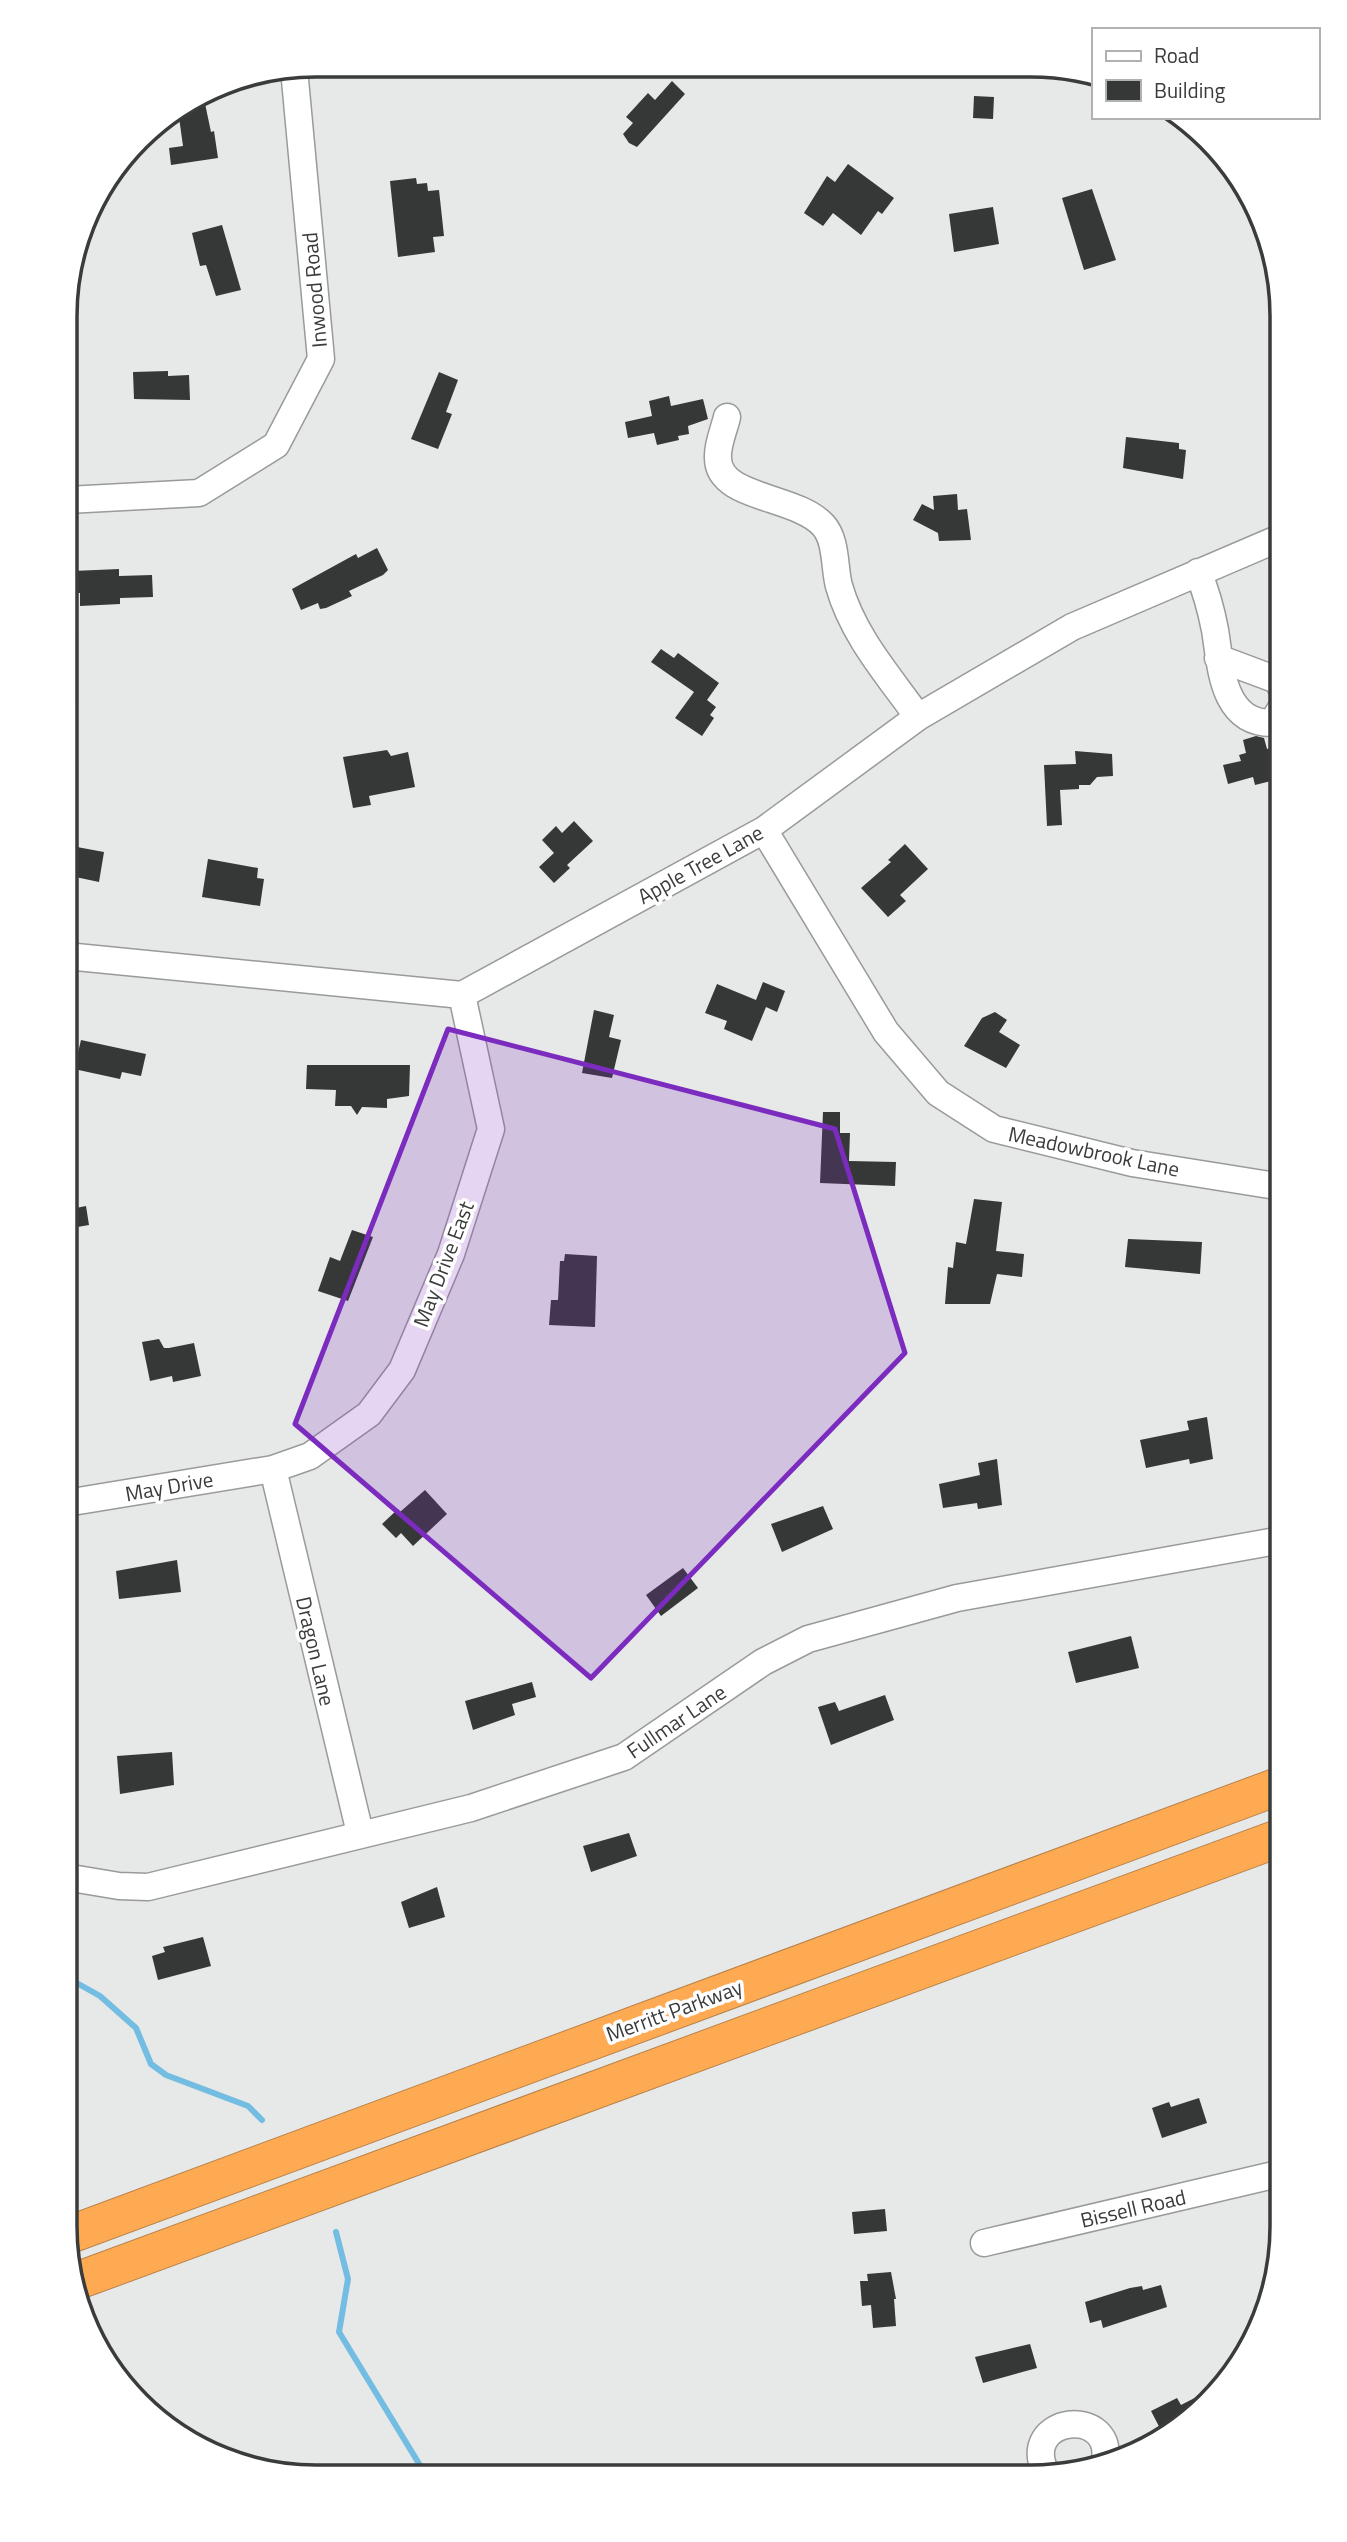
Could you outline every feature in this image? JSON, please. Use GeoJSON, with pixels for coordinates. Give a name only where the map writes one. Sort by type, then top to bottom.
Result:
{"type":"FeatureCollection","features":[{"type":"Feature","properties":{"kind":"highway","name":"Merritt Parkway"},"geometry":{"type":"LineString","coordinates":[[77,2232],[1269,1790]]}},
{"type":"Feature","properties":{"kind":"highway"},"geometry":{"type":"LineString","coordinates":[[83,2279],[1269,1842]]}},
{"type":"Feature","properties":{"kind":"street","name":"Inwood Road"},"geometry":{"type":"LineString","coordinates":[[77,499],[199,493],[276,445],[321,359],[295,78]]}},
{"type":"Feature","properties":{"kind":"street"},"geometry":{"type":"LineString","coordinates":[[727,416],[717,455],[724,478],[735,488],[789,503],[813,516],[826,528],[846,612],[918,718]]}},
{"type":"Feature","properties":{"kind":"street","name":"Apple Tree Lane"},"geometry":{"type":"LineString","coordinates":[[462,995],[764,830],[918,718],[1072,627],[1270,542]]}},
{"type":"Feature","properties":{"kind":"street"},"geometry":{"type":"LineString","coordinates":[[1198,572],[1208,597],[1227,694],[1237,709],[1259,723],[1270,723]]}},
{"type":"Feature","properties":{"kind":"street"},"geometry":{"type":"LineString","coordinates":[[1218,658],[1270,677]]}},
{"type":"Feature","properties":{"kind":"street","name":"Meadowbrook Lane"},"geometry":{"type":"LineString","coordinates":[[764,830],[886,1032],[938,1093],[994,1129],[1132,1163],[1270,1185]]}},
{"type":"Feature","properties":{"kind":"street"},"geometry":{"type":"LineString","coordinates":[[77,957],[462,995]]}},
{"type":"Feature","properties":{"kind":"street","name":"May Drive East"},"geometry":{"type":"LineString","coordinates":[[273,1469],[310,1456],[369,1414],[402,1370],[451,1254],[491,1129],[462,995]]}},
{"type":"Feature","properties":{"kind":"street","name":"May Drive"},"geometry":{"type":"LineString","coordinates":[[77,1501],[273,1469]]}},
{"type":"Feature","properties":{"kind":"street","name":"Dragon Lane"},"geometry":{"type":"LineString","coordinates":[[273,1469],[360,1833]]}},
{"type":"Feature","properties":{"kind":"street","name":"Fullmar Lane"},"geometry":{"type":"LineString","coordinates":[[77,1879],[119,1886],[148,1887],[471,1808],[624,1757],[763,1662],[808,1639],[957,1598],[1269,1542]]}},
{"type":"Feature","properties":{"kind":"street","name":"Bissell Road"},"geometry":{"type":"LineString","coordinates":[[984,2243],[1269,2177]]}},
{"type":"Feature","properties":{"kind":"street"},"geometry":{"type":"LineString","coordinates":[[1043,2464],[1043,2445],[1053,2431],[1069,2423],[1086,2426],[1096,2433],[1104,2453]]}},
{"type":"Feature","properties":{"kind":"highlighted area"},"geometry":{"type":"Polygon","coordinates":[[[448,1029],[835,1129],[905,1353],[591,1678],[295,1424],[448,1029]]]}},
{"type":"Feature","properties":{"kind":"building"},"geometry":{"type":"Polygon","coordinates":[[[672,81],[685,94],[637,147],[629,143],[623,134],[633,123],[626,117],[648,93],[655,100],[672,81]]]}},
{"type":"Feature","properties":{"kind":"building"},"geometry":{"type":"Polygon","coordinates":[[[974,96],[994,97],[993,119],[973,118],[974,96]]]}},
{"type":"Feature","properties":{"kind":"building"},"geometry":{"type":"Polygon","coordinates":[[[205,104],[211,132],[214,131],[218,158],[171,165],[169,148],[183,146],[179,120],[205,104]]]}},
{"type":"Feature","properties":{"kind":"building"},"geometry":{"type":"Polygon","coordinates":[[[848,164],[894,198],[882,214],[878,211],[861,235],[833,213],[823,226],[804,213],[827,176],[835,182],[848,164]]]}},
{"type":"Feature","properties":{"kind":"building"},"geometry":{"type":"Polygon","coordinates":[[[416,178],[417,184],[427,183],[428,191],[439,190],[444,236],[433,237],[435,252],[398,257],[390,181],[416,178]]]}},
{"type":"Feature","properties":{"kind":"building"},"geometry":{"type":"Polygon","coordinates":[[[1092,189],[1116,260],[1084,270],[1062,198],[1092,189]]]}},
{"type":"Feature","properties":{"kind":"building"},"geometry":{"type":"Polygon","coordinates":[[[993,207],[999,244],[954,252],[949,214],[993,207]]]}},
{"type":"Feature","properties":{"kind":"building"},"geometry":{"type":"Polygon","coordinates":[[[222,225],[241,290],[216,296],[206,265],[200,266],[192,233],[222,225]]]}},
{"type":"Feature","properties":{"kind":"building"},"geometry":{"type":"Polygon","coordinates":[[[168,371],[168,376],[189,375],[190,400],[134,399],[133,372],[168,371]]]}},
{"type":"Feature","properties":{"kind":"building"},"geometry":{"type":"Polygon","coordinates":[[[439,372],[458,380],[446,412],[452,414],[438,449],[411,439],[439,372]]]}},
{"type":"Feature","properties":{"kind":"building"},"geometry":{"type":"Polygon","coordinates":[[[669,396],[671,406],[703,399],[708,419],[688,426],[689,434],[678,436],[679,440],[657,445],[654,433],[628,438],[625,422],[652,416],[649,401],[669,396]]]}},
{"type":"Feature","properties":{"kind":"building"},"geometry":{"type":"Polygon","coordinates":[[[1126,437],[1179,443],[1179,449],[1186,450],[1183,479],[1123,468],[1126,437]]]}},
{"type":"Feature","properties":{"kind":"building"},"geometry":{"type":"Polygon","coordinates":[[[957,494],[958,510],[967,509],[971,540],[939,541],[938,533],[913,520],[922,504],[934,510],[933,496],[957,494]]]}},
{"type":"Feature","properties":{"kind":"building"},"geometry":{"type":"Polygon","coordinates":[[[377,548],[388,570],[383,575],[349,591],[352,596],[326,608],[320,609],[318,603],[301,610],[292,589],[356,554],[358,558],[377,548]]]}},
{"type":"Feature","properties":{"kind":"building"},"geometry":{"type":"Polygon","coordinates":[[[119,569],[119,576],[152,575],[153,597],[120,598],[120,604],[80,606],[77,571],[119,569]]]}},
{"type":"Feature","properties":{"kind":"building"},"geometry":{"type":"Polygon","coordinates":[[[661,649],[674,658],[678,653],[719,683],[707,700],[716,707],[710,715],[714,718],[702,736],[675,718],[694,692],[651,662],[661,649]]]}},
{"type":"Feature","properties":{"kind":"building"},"geometry":{"type":"Polygon","coordinates":[[[1256,736],[1264,738],[1267,749],[1270,748],[1270,781],[1255,785],[1253,777],[1228,784],[1223,765],[1241,761],[1239,755],[1246,753],[1243,740],[1256,736]]]}},
{"type":"Feature","properties":{"kind":"building"},"geometry":{"type":"Polygon","coordinates":[[[387,750],[391,756],[408,752],[415,787],[369,796],[371,805],[353,808],[343,757],[387,750]]]}},
{"type":"Feature","properties":{"kind":"building"},"geometry":{"type":"Polygon","coordinates":[[[1075,751],[1112,754],[1113,776],[1097,777],[1090,785],[1079,785],[1079,789],[1060,790],[1062,825],[1047,826],[1044,765],[1076,764],[1075,751]]]}},
{"type":"Feature","properties":{"kind":"building"},"geometry":{"type":"Polygon","coordinates":[[[574,821],[593,841],[567,865],[570,868],[554,883],[539,867],[554,853],[542,840],[556,826],[562,833],[574,821]]]}},
{"type":"Feature","properties":{"kind":"building"},"geometry":{"type":"Polygon","coordinates":[[[905,844],[928,869],[900,895],[906,901],[888,917],[861,888],[891,862],[888,860],[905,844]]]}},
{"type":"Feature","properties":{"kind":"building"},"geometry":{"type":"Polygon","coordinates":[[[77,847],[104,852],[99,882],[77,877],[77,847]]]}},
{"type":"Feature","properties":{"kind":"building"},"geometry":{"type":"Polygon","coordinates":[[[208,859],[258,868],[257,878],[264,879],[260,906],[202,897],[208,859]]]}},
{"type":"Feature","properties":{"kind":"building"},"geometry":{"type":"Polygon","coordinates":[[[763,982],[785,991],[777,1012],[766,1007],[752,1041],[724,1029],[727,1021],[705,1013],[717,984],[756,1000],[763,982]]]}},
{"type":"Feature","properties":{"kind":"building"},"geometry":{"type":"Polygon","coordinates":[[[594,1010],[614,1015],[609,1037],[621,1040],[612,1078],[582,1073],[594,1010]]]}},
{"type":"Feature","properties":{"kind":"building"},"geometry":{"type":"Polygon","coordinates":[[[995,1012],[1007,1020],[999,1032],[1020,1045],[1006,1068],[964,1046],[982,1018],[995,1012]]]}},
{"type":"Feature","properties":{"kind":"building"},"geometry":{"type":"Polygon","coordinates":[[[81,1040],[146,1054],[141,1076],[122,1072],[120,1079],[77,1070],[81,1040]]]}},
{"type":"Feature","properties":{"kind":"building"},"geometry":{"type":"Polygon","coordinates":[[[307,1065],[410,1065],[409,1096],[387,1099],[387,1108],[362,1107],[357,1115],[351,1106],[335,1106],[336,1090],[306,1089],[307,1065]]]}},
{"type":"Feature","properties":{"kind":"building"},"geometry":{"type":"Polygon","coordinates":[[[823,1112],[840,1112],[840,1133],[850,1133],[849,1161],[896,1162],[895,1186],[820,1183],[823,1112]]]}},
{"type":"Feature","properties":{"kind":"building"},"geometry":{"type":"Polygon","coordinates":[[[974,1199],[1002,1202],[996,1251],[1024,1254],[1022,1277],[997,1274],[990,1304],[945,1304],[948,1267],[953,1268],[956,1242],[966,1244],[974,1199]]]}},
{"type":"Feature","properties":{"kind":"building"},"geometry":{"type":"Polygon","coordinates":[[[86,1206],[89,1225],[77,1227],[77,1208],[86,1206]]]}},
{"type":"Feature","properties":{"kind":"building"},"geometry":{"type":"Polygon","coordinates":[[[352,1230],[373,1237],[348,1301],[318,1291],[330,1257],[340,1261],[352,1230]]]}},
{"type":"Feature","properties":{"kind":"building"},"geometry":{"type":"Polygon","coordinates":[[[1128,1239],[1202,1242],[1200,1274],[1125,1267],[1128,1239]]]}},
{"type":"Feature","properties":{"kind":"building"},"geometry":{"type":"Polygon","coordinates":[[[565,1254],[597,1256],[595,1327],[549,1325],[551,1300],[558,1300],[560,1261],[564,1261],[565,1254]]]}},
{"type":"Feature","properties":{"kind":"building"},"geometry":{"type":"Polygon","coordinates":[[[159,1339],[164,1348],[194,1343],[201,1376],[173,1382],[172,1376],[150,1381],[142,1342],[159,1339]]]}},
{"type":"Feature","properties":{"kind":"building"},"geometry":{"type":"Polygon","coordinates":[[[1207,1417],[1213,1459],[1190,1464],[1189,1459],[1146,1468],[1140,1440],[1189,1430],[1187,1421],[1207,1417]]]}},
{"type":"Feature","properties":{"kind":"building"},"geometry":{"type":"Polygon","coordinates":[[[997,1459],[1002,1505],[978,1509],[977,1503],[943,1508],[939,1484],[980,1475],[978,1463],[997,1459]]]}},
{"type":"Feature","properties":{"kind":"building"},"geometry":{"type":"Polygon","coordinates":[[[425,1490],[447,1514],[413,1546],[401,1533],[396,1538],[382,1524],[425,1490]]]}},
{"type":"Feature","properties":{"kind":"building"},"geometry":{"type":"Polygon","coordinates":[[[823,1506],[833,1529],[782,1552],[771,1524],[823,1506]]]}},
{"type":"Feature","properties":{"kind":"building"},"geometry":{"type":"Polygon","coordinates":[[[177,1560],[181,1592],[119,1599],[116,1571],[177,1560]]]}},
{"type":"Feature","properties":{"kind":"building"},"geometry":{"type":"Polygon","coordinates":[[[683,1568],[698,1588],[661,1616],[646,1595],[683,1568]]]}},
{"type":"Feature","properties":{"kind":"building"},"geometry":{"type":"Polygon","coordinates":[[[1131,1636],[1139,1668],[1076,1683],[1068,1652],[1131,1636]]]}},
{"type":"Feature","properties":{"kind":"building"},"geometry":{"type":"Polygon","coordinates":[[[532,1682],[536,1697],[512,1704],[515,1715],[473,1730],[465,1701],[532,1682]]]}},
{"type":"Feature","properties":{"kind":"building"},"geometry":{"type":"Polygon","coordinates":[[[885,1695],[894,1720],[831,1745],[818,1707],[835,1702],[839,1711],[885,1695]]]}},
{"type":"Feature","properties":{"kind":"building"},"geometry":{"type":"Polygon","coordinates":[[[172,1752],[174,1785],[120,1794],[117,1756],[172,1752]]]}},
{"type":"Feature","properties":{"kind":"building"},"geometry":{"type":"Polygon","coordinates":[[[629,1833],[637,1856],[591,1872],[583,1846],[629,1833]]]}},
{"type":"Feature","properties":{"kind":"building"},"geometry":{"type":"Polygon","coordinates":[[[437,1887],[445,1917],[409,1928],[401,1902],[437,1887]]]}},
{"type":"Feature","properties":{"kind":"building"},"geometry":{"type":"Polygon","coordinates":[[[203,1937],[211,1966],[158,1980],[152,1956],[165,1952],[163,1947],[203,1937]]]}},
{"type":"Feature","properties":{"kind":"building"},"geometry":{"type":"Polygon","coordinates":[[[1199,2098],[1207,2123],[1162,2138],[1152,2108],[1169,2102],[1171,2107],[1199,2098]]]}},
{"type":"Feature","properties":{"kind":"building"},"geometry":{"type":"Polygon","coordinates":[[[885,2209],[887,2231],[854,2234],[852,2212],[885,2209]]]}},
{"type":"Feature","properties":{"kind":"building"},"geometry":{"type":"Polygon","coordinates":[[[891,2272],[896,2299],[896,2326],[873,2328],[871,2305],[862,2306],[860,2281],[868,2281],[867,2274],[891,2272]]]}},
{"type":"Feature","properties":{"kind":"building"},"geometry":{"type":"Polygon","coordinates":[[[1161,2285],[1167,2307],[1103,2328],[1101,2320],[1090,2323],[1085,2302],[1130,2288],[1142,2286],[1143,2290],[1161,2285]]]}},
{"type":"Feature","properties":{"kind":"building"},"geometry":{"type":"Polygon","coordinates":[[[1030,2344],[1037,2368],[983,2383],[975,2357],[1030,2344]]]}},
{"type":"Feature","properties":{"kind":"building"},"geometry":{"type":"Polygon","coordinates":[[[1199,2395],[1160,2427],[1151,2411],[1177,2398],[1181,2405],[1199,2395]]]}},
{"type":"Feature","properties":{"kind":"waterway"},"geometry":{"type":"LineString","coordinates":[[77,1983],[100,1996],[136,2028],[151,2064],[166,2075],[248,2106],[262,2120]]}},
{"type":"Feature","properties":{"kind":"waterway"},"geometry":{"type":"LineString","coordinates":[[336,2232],[348,2279],[339,2332],[420,2465]]}}]}
